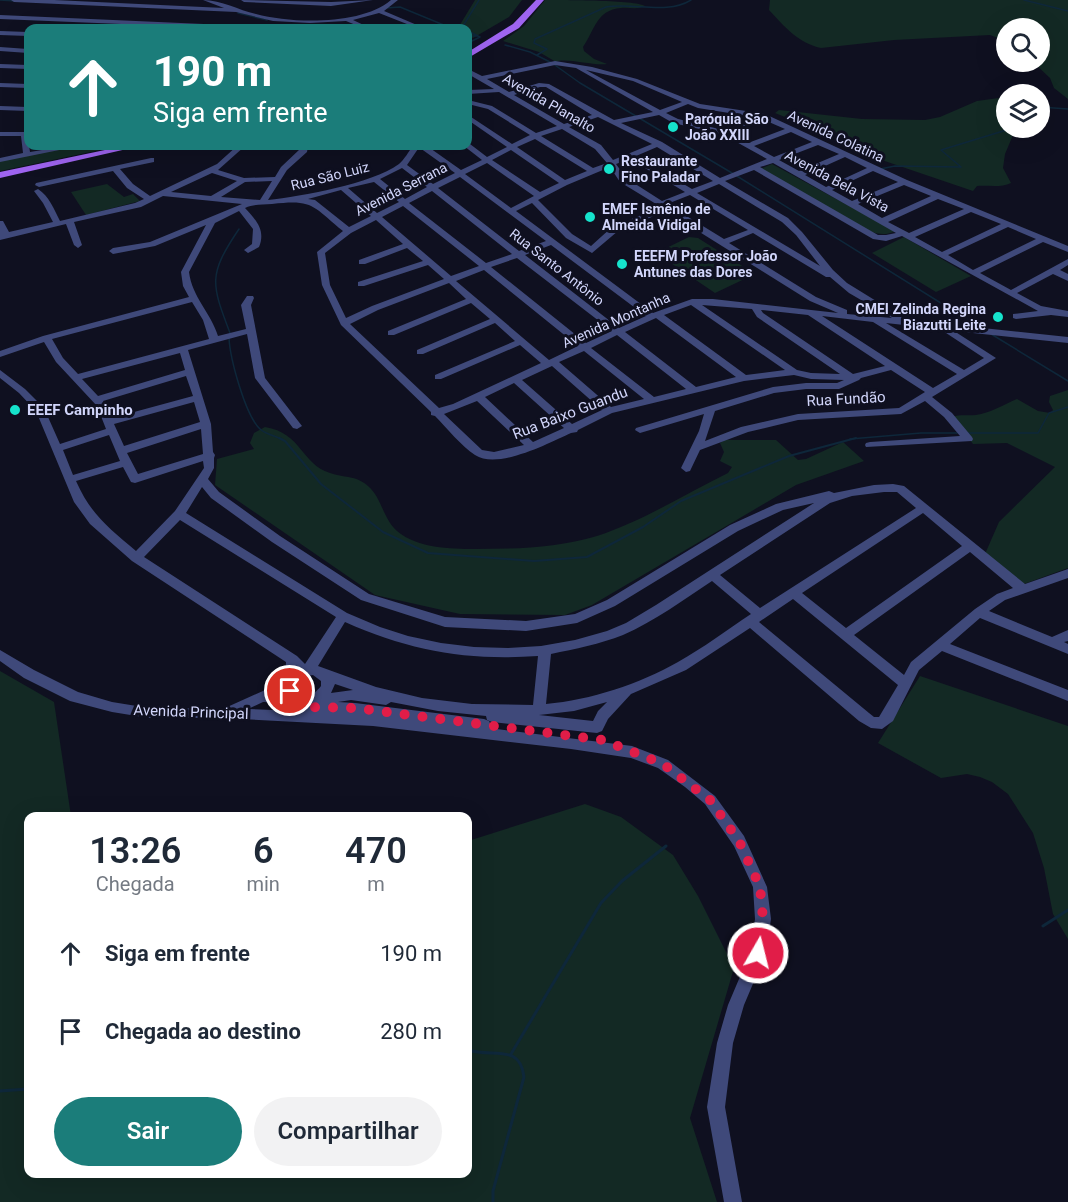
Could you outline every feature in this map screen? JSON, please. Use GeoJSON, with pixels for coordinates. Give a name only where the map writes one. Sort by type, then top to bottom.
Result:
{"type":"FeatureCollection","features":[{"type":"Feature","properties":{"kind":"main road"},"geometry":{"type":"LineString","coordinates":[[481,45],[494,39],[536,2]]}},
{"type":"Feature","properties":{"kind":"main road"},"geometry":{"type":"LineString","coordinates":[[472,57],[481,45],[520,28],[536,2]]}},
{"type":"Feature","properties":{"kind":"main road"},"geometry":{"type":"LineString","coordinates":[[0,175],[116,150]]}},
{"type":"Feature","properties":{"kind":"street"},"geometry":{"type":"LineString","coordinates":[[14,0],[238,10]]}},
{"type":"Feature","properties":{"kind":"street"},"geometry":{"type":"LineString","coordinates":[[147,6],[152,0]]}},
{"type":"Feature","properties":{"kind":"street"},"geometry":{"type":"LineString","coordinates":[[206,0],[261,18],[306,21],[349,21],[378,11],[395,0]]}},
{"type":"Feature","properties":{"kind":"street"},"geometry":{"type":"LineString","coordinates":[[244,0],[319,2],[370,0]]}},
{"type":"Feature","properties":{"kind":"street"},"geometry":{"type":"LineString","coordinates":[[303,24],[319,2]]}},
{"type":"Feature","properties":{"kind":"street"},"geometry":{"type":"LineString","coordinates":[[148,24],[164,8]]}},
{"type":"Feature","properties":{"kind":"street"},"geometry":{"type":"LineString","coordinates":[[226,24],[238,10]]}},
{"type":"Feature","properties":{"kind":"street"},"geometry":{"type":"LineString","coordinates":[[378,11],[410,24]]}},
{"type":"Feature","properties":{"kind":"street"},"geometry":{"type":"LineString","coordinates":[[0,17],[114,24]]}},
{"type":"Feature","properties":{"kind":"street"},"geometry":{"type":"LineString","coordinates":[[349,21],[357,24]]}},
{"type":"Feature","properties":{"kind":"street"},"geometry":{"type":"LineString","coordinates":[[0,33],[24,34]]}},
{"type":"Feature","properties":{"kind":"street"},"geometry":{"type":"LineString","coordinates":[[0,49],[24,51]]}},
{"type":"Feature","properties":{"kind":"street","name":"Avenida Colatina"},"geometry":{"type":"LineString","coordinates":[[480,79],[552,64],[576,67],[636,80],[708,108],[762,116],[844,156],[1068,249]]}},
{"type":"Feature","properties":{"kind":"street"},"geometry":{"type":"LineString","coordinates":[[0,66],[24,67]]}},
{"type":"Feature","properties":{"kind":"street","name":"Avenida Bela Vista"},"geometry":{"type":"LineString","coordinates":[[576,67],[676,121],[724,132],[973,273],[1051,312]]}},
{"type":"Feature","properties":{"kind":"street","name":"Avenida Planalto"},"geometry":{"type":"LineString","coordinates":[[472,74],[501,92],[511,94],[607,154],[623,180],[722,243],[813,299],[860,318]]}},
{"type":"Feature","properties":{"kind":"street"},"geometry":{"type":"LineString","coordinates":[[601,82],[617,75]]}},
{"type":"Feature","properties":{"kind":"street"},"geometry":{"type":"LineString","coordinates":[[511,94],[543,84],[598,115],[658,144],[785,219],[795,228],[818,260],[838,280]]}},
{"type":"Feature","properties":{"kind":"street"},"geometry":{"type":"LineString","coordinates":[[0,85],[24,87]]}},
{"type":"Feature","properties":{"kind":"street"},"geometry":{"type":"LineString","coordinates":[[472,91],[493,87]]}},
{"type":"Feature","properties":{"kind":"street"},"geometry":{"type":"LineString","coordinates":[[481,90],[501,92]]}},
{"type":"Feature","properties":{"kind":"street"},"geometry":{"type":"LineString","coordinates":[[613,122],[658,113],[688,102]]}},
{"type":"Feature","properties":{"kind":"street"},"geometry":{"type":"LineString","coordinates":[[472,103],[482,104],[496,111],[592,171]]}},
{"type":"Feature","properties":{"kind":"street"},"geometry":{"type":"LineString","coordinates":[[0,108],[24,109]]}},
{"type":"Feature","properties":{"kind":"street"},"geometry":{"type":"LineString","coordinates":[[472,116],[496,111]]}},
{"type":"Feature","properties":{"kind":"street","name":"Avenida Serrana"},"geometry":{"type":"LineString","coordinates":[[348,231],[537,135],[598,115]]}},
{"type":"Feature","properties":{"kind":"street"},"geometry":{"type":"LineString","coordinates":[[724,132],[762,116]]}},
{"type":"Feature","properties":{"kind":"street"},"geometry":{"type":"LineString","coordinates":[[472,120],[564,183]]}},
{"type":"Feature","properties":{"kind":"street"},"geometry":{"type":"LineString","coordinates":[[746,146],[792,129]]}},
{"type":"Feature","properties":{"kind":"street"},"geometry":{"type":"LineString","coordinates":[[0,132],[24,132]]}},
{"type":"Feature","properties":{"kind":"street"},"geometry":{"type":"LineString","coordinates":[[472,150],[537,198],[569,236],[592,250],[615,229],[690,193],[818,142]]}},
{"type":"Feature","properties":{"kind":"street"},"geometry":{"type":"LineString","coordinates":[[511,211],[564,183],[658,144]]}},
{"type":"Feature","properties":{"kind":"street"},"geometry":{"type":"LineString","coordinates":[[27,150],[27,154]]}},
{"type":"Feature","properties":{"kind":"street"},"geometry":{"type":"LineString","coordinates":[[0,160],[51,150]]}},
{"type":"Feature","properties":{"kind":"street"},"geometry":{"type":"LineString","coordinates":[[0,223],[3,236],[112,212],[165,194],[227,161],[237,150]]}},
{"type":"Feature","properties":{"kind":"street"},"geometry":{"type":"LineString","coordinates":[[113,251],[152,244],[200,222],[241,210],[257,202],[304,150]]}},
{"type":"Feature","properties":{"kind":"street","name":"Rua São Luiz"},"geometry":{"type":"LineString","coordinates":[[165,194],[257,202],[297,199],[375,179],[403,165],[414,150]]}},
{"type":"Feature","properties":{"kind":"street"},"geometry":{"type":"LineString","coordinates":[[428,150],[551,242],[744,378]]}},
{"type":"Feature","properties":{"kind":"street"},"geometry":{"type":"LineString","coordinates":[[629,155],[802,261],[838,280],[905,323]]}},
{"type":"Feature","properties":{"kind":"street"},"geometry":{"type":"LineString","coordinates":[[797,175],[844,156]]}},
{"type":"Feature","properties":{"kind":"street"},"geometry":{"type":"LineString","coordinates":[[57,223],[39,188],[114,167],[151,160]]}},
{"type":"Feature","properties":{"kind":"street","name":"Rua Santo Antônio"},"geometry":{"type":"LineString","coordinates":[[403,165],[694,390]]}},
{"type":"Feature","properties":{"kind":"street"},"geometry":{"type":"LineString","coordinates":[[114,167],[130,186],[150,200]]}},
{"type":"Feature","properties":{"kind":"street"},"geometry":{"type":"LineString","coordinates":[[756,168],[876,237],[908,235],[972,209]]}},
{"type":"Feature","properties":{"kind":"street"},"geometry":{"type":"LineString","coordinates":[[826,190],[873,168]]}},
{"type":"Feature","properties":{"kind":"street"},"geometry":{"type":"LineString","coordinates":[[211,170],[243,180],[276,179]]}},
{"type":"Feature","properties":{"kind":"street"},"geometry":{"type":"LineString","coordinates":[[375,179],[651,400]]}},
{"type":"Feature","properties":{"kind":"street"},"geometry":{"type":"LineString","coordinates":[[213,198],[243,180]]}},
{"type":"Feature","properties":{"kind":"street"},"geometry":{"type":"LineString","coordinates":[[852,204],[904,182]]}},
{"type":"Feature","properties":{"kind":"street"},"geometry":{"type":"LineString","coordinates":[[343,188],[407,245],[609,411]]}},
{"type":"Feature","properties":{"kind":"street"},"geometry":{"type":"LineString","coordinates":[[883,221],[938,196]]}},
{"type":"Feature","properties":{"kind":"street"},"geometry":{"type":"LineString","coordinates":[[297,199],[312,202],[348,231]]}},
{"type":"Feature","properties":{"kind":"street"},"geometry":{"type":"LineString","coordinates":[[241,210],[256,225],[259,232],[256,245],[248,250]]}},
{"type":"Feature","properties":{"kind":"street"},"geometry":{"type":"LineString","coordinates":[[214,339],[208,320],[193,299],[185,281],[185,272],[212,221],[223,216]]}},
{"type":"Feature","properties":{"kind":"street"},"geometry":{"type":"LineString","coordinates":[[69,220],[78,245]]}},
{"type":"Feature","properties":{"kind":"street"},"geometry":{"type":"LineString","coordinates":[[942,255],[1008,224]]}},
{"type":"Feature","properties":{"kind":"street"},"geometry":{"type":"LineString","coordinates":[[722,243],[754,230]]}},
{"type":"Feature","properties":{"kind":"street","name":"Rua Baixo Guandu"},"geometry":{"type":"LineString","coordinates":[[348,231],[321,252],[326,285],[344,323],[479,453],[494,456],[532,447],[573,430],[609,411],[744,378],[794,372],[811,376],[856,376],[891,367]]}},
{"type":"Feature","properties":{"kind":"street"},"geometry":{"type":"LineString","coordinates":[[973,273],[1043,239]]}},
{"type":"Feature","properties":{"kind":"street"},"geometry":{"type":"LineString","coordinates":[[344,323],[375,308],[551,242]]}},
{"type":"Feature","properties":{"kind":"street"},"geometry":{"type":"LineString","coordinates":[[362,262],[407,245]]}},
{"type":"Feature","properties":{"kind":"street"},"geometry":{"type":"LineString","coordinates":[[802,261],[818,260]]}},
{"type":"Feature","properties":{"kind":"street"},"geometry":{"type":"LineString","coordinates":[[361,284],[429,262]]}},
{"type":"Feature","properties":{"kind":"street"},"geometry":{"type":"LineString","coordinates":[[1011,293],[1068,262]]}},
{"type":"Feature","properties":{"kind":"street"},"geometry":{"type":"LineString","coordinates":[[1053,270],[1068,278]]}},
{"type":"Feature","properties":{"kind":"street"},"geometry":{"type":"LineString","coordinates":[[250,298],[246,305],[260,378],[297,426]]}},
{"type":"Feature","properties":{"kind":"street"},"geometry":{"type":"LineString","coordinates":[[0,354],[46,338],[193,299]]}},
{"type":"Feature","properties":{"kind":"street"},"geometry":{"type":"LineString","coordinates":[[391,333],[473,299]]}},
{"type":"Feature","properties":{"kind":"street"},"geometry":{"type":"LineString","coordinates":[[1002,333],[1026,308],[1027,301]]}},
{"type":"Feature","properties":{"kind":"street"},"geometry":{"type":"LineString","coordinates":[[692,302],[794,372]]}},
{"type":"Feature","properties":{"kind":"street","name":"Avenida Montanha"},"geometry":{"type":"LineString","coordinates":[[435,413],[478,396],[655,315],[692,302],[713,302],[1068,340]]}},
{"type":"Feature","properties":{"kind":"street"},"geometry":{"type":"LineString","coordinates":[[640,430],[773,390],[806,386],[839,387],[856,376],[760,315],[755,307]]}},
{"type":"Feature","properties":{"kind":"street","name":"Avenida Bela Vista"},"geometry":{"type":"LineString","coordinates":[[1016,316],[1051,312],[1068,314]]}},
{"type":"Feature","properties":{"kind":"street"},"geometry":{"type":"LineString","coordinates":[[811,314],[930,395],[968,439],[870,445]]}},
{"type":"Feature","properties":{"kind":"street"},"geometry":{"type":"LineString","coordinates":[[420,352],[497,319]]}},
{"type":"Feature","properties":{"kind":"street"},"geometry":{"type":"LineString","coordinates":[[874,320],[964,374]]}},
{"type":"Feature","properties":{"kind":"street","name":"Rua Fundão"},"geometry":{"type":"LineString","coordinates":[[695,447],[745,429],[798,417],[901,411],[991,358],[944,328]]}},
{"type":"Feature","properties":{"kind":"street"},"geometry":{"type":"LineString","coordinates":[[75,378],[252,330]]}},
{"type":"Feature","properties":{"kind":"street"},"geometry":{"type":"LineString","coordinates":[[46,338],[59,360],[96,400],[111,426],[135,479],[210,455]]}},
{"type":"Feature","properties":{"kind":"street"},"geometry":{"type":"LineString","coordinates":[[438,377],[522,341]]}},
{"type":"Feature","properties":{"kind":"street"},"geometry":{"type":"LineString","coordinates":[[136,558],[179,514],[209,468],[210,455],[206,424],[183,348]]}},
{"type":"Feature","properties":{"kind":"street"},"geometry":{"type":"LineString","coordinates":[[96,400],[191,371]]}},
{"type":"Feature","properties":{"kind":"street"},"geometry":{"type":"LineString","coordinates":[[0,373],[40,410],[80,502],[93,521],[136,558],[306,670]]}},
{"type":"Feature","properties":{"kind":"street"},"geometry":{"type":"LineString","coordinates":[[515,379],[573,430]]}},
{"type":"Feature","properties":{"kind":"street"},"geometry":{"type":"LineString","coordinates":[[478,396],[532,447]]}},
{"type":"Feature","properties":{"kind":"street"},"geometry":{"type":"LineString","coordinates":[[58,448],[111,426],[197,398]]}},
{"type":"Feature","properties":{"kind":"street"},"geometry":{"type":"LineString","coordinates":[[686,468],[704,431],[711,408]]}},
{"type":"Feature","properties":{"kind":"street"},"geometry":{"type":"LineString","coordinates":[[121,451],[206,424]]}},
{"type":"Feature","properties":{"kind":"street"},"geometry":{"type":"LineString","coordinates":[[71,479],[126,463]]}},
{"type":"Feature","properties":{"kind":"street"},"geometry":{"type":"LineString","coordinates":[[202,478],[215,495],[276,539],[365,597],[445,622],[526,626],[577,618],[611,603],[734,528],[780,507],[825,495],[895,488],[900,489],[1023,590]]}},
{"type":"Feature","properties":{"kind":"street"},"geometry":{"type":"LineString","coordinates":[[179,514],[343,616],[403,641],[473,653],[545,651],[610,634],[656,611],[712,576],[769,536],[837,495]]}},
{"type":"Feature","properties":{"kind":"street"},"geometry":{"type":"LineString","coordinates":[[353,701],[468,727],[536,722],[580,703],[658,678],[682,666],[923,508]]}},
{"type":"Feature","properties":{"kind":"street"},"geometry":{"type":"LineString","coordinates":[[845,635],[970,546]]}},
{"type":"Feature","properties":{"kind":"street"},"geometry":{"type":"LineString","coordinates":[[712,576],[755,618],[871,722],[882,723],[888,717],[915,666],[979,612],[1001,597],[1068,573]]}},
{"type":"Feature","properties":{"kind":"street"},"geometry":{"type":"LineString","coordinates":[[794,593],[905,683]]}},
{"type":"Feature","properties":{"kind":"street"},"geometry":{"type":"LineString","coordinates":[[979,612],[1068,649]]}},
{"type":"Feature","properties":{"kind":"street"},"geometry":{"type":"LineString","coordinates":[[306,670],[343,616]]}},
{"type":"Feature","properties":{"kind":"street"},"geometry":{"type":"LineString","coordinates":[[1051,643],[1068,635]]}},
{"type":"Feature","properties":{"kind":"street"},"geometry":{"type":"LineString","coordinates":[[940,645],[1068,696]]}},
{"type":"Feature","properties":{"kind":"street"},"geometry":{"type":"LineString","coordinates":[[536,722],[545,651]]}},
{"type":"Feature","properties":{"kind":"street","name":"Avenida Principal"},"geometry":{"type":"LineString","coordinates":[[0,655],[29,674],[75,698],[112,707],[149,713],[223,713],[468,727],[632,752],[663,764],[710,800],[739,841],[760,887],[763,919],[758,953],[733,1014],[725,1043],[716,1107],[733,1202]]}},
{"type":"Feature","properties":{"kind":"street"},"geometry":{"type":"LineString","coordinates":[[293,660],[290,691],[295,699],[308,703],[325,693],[328,680]]}},
{"type":"Feature","properties":{"kind":"street"},"geometry":{"type":"LineString","coordinates":[[223,713],[265,697],[291,682],[297,674],[306,670],[319,670],[373,720]]}},
{"type":"Feature","properties":{"kind":"street"},"geometry":{"type":"LineString","coordinates":[[328,680],[404,700],[536,722],[603,740],[632,752]]}},
{"type":"Feature","properties":{"kind":"street"},"geometry":{"type":"LineString","coordinates":[[265,697],[308,703],[353,701],[597,727],[603,715],[627,689]]}},
{"type":"Feature","properties":{"kind":"street"},"geometry":{"type":"LineString","coordinates":[[580,703],[600,707],[603,715]]}},
{"type":"Feature","properties":{"kind":"green space"},"geometry":{"type":"Polygon","coordinates":[[[475,0],[522,0],[509,17],[473,38],[472,24],[460,24],[475,0]]]}},
{"type":"Feature","properties":{"kind":"green space"},"geometry":{"type":"Polygon","coordinates":[[[545,0],[614,1],[645,6],[613,10],[597,22],[583,47],[584,51],[594,59],[607,64],[565,60],[556,62],[539,52],[503,41],[524,26],[545,0]]]}},
{"type":"Feature","properties":{"kind":"green space"},"geometry":{"type":"Polygon","coordinates":[[[770,0],[1068,0],[1068,99],[1054,88],[1050,78],[1044,72],[1050,72],[1050,18],[996,18],[996,37],[990,35],[894,40],[821,48],[798,38],[769,10],[770,0]]]}},
{"type":"Feature","properties":{"kind":"green space"},"geometry":{"type":"Polygon","coordinates":[[[996,98],[996,138],[1012,138],[1005,154],[1003,168],[1011,183],[999,186],[977,186],[973,191],[870,156],[845,141],[775,113],[779,110],[862,119],[925,120],[940,117],[977,101],[996,98]]]}},
{"type":"Feature","properties":{"kind":"green space"},"geometry":{"type":"Polygon","coordinates":[[[54,150],[100,150],[0,171],[0,161],[54,150]]]}},
{"type":"Feature","properties":{"kind":"green space"},"geometry":{"type":"Polygon","coordinates":[[[772,164],[895,231],[882,234],[869,231],[760,169],[772,164]]]}},
{"type":"Feature","properties":{"kind":"green space"},"geometry":{"type":"Polygon","coordinates":[[[107,184],[124,197],[133,194],[140,201],[86,215],[71,192],[107,184]]]}},
{"type":"Feature","properties":{"kind":"green space"},"geometry":{"type":"Polygon","coordinates":[[[689,237],[698,238],[755,274],[715,293],[656,253],[689,237]]]}},
{"type":"Feature","properties":{"kind":"green space"},"geometry":{"type":"Polygon","coordinates":[[[904,237],[971,276],[936,292],[872,253],[904,237]]]}},
{"type":"Feature","properties":{"kind":"green space"},"geometry":{"type":"Polygon","coordinates":[[[1068,390],[1068,568],[1024,584],[985,554],[999,522],[1055,467],[1007,443],[973,444],[952,417],[981,414],[1017,399],[1038,411],[1050,413],[1053,410],[1049,402],[1050,396],[1068,390]]]}},
{"type":"Feature","properties":{"kind":"green space"},"geometry":{"type":"Polygon","coordinates":[[[265,427],[287,435],[320,469],[363,482],[373,491],[392,526],[405,537],[424,544],[455,549],[537,547],[582,540],[614,530],[728,473],[732,467],[720,461],[724,452],[720,443],[724,440],[776,440],[798,460],[806,459],[843,442],[864,461],[796,485],[592,605],[565,615],[460,614],[375,595],[215,485],[217,459],[254,449],[250,443],[254,433],[265,427]]]}},
{"type":"Feature","properties":{"kind":"green space"},"geometry":{"type":"Polygon","coordinates":[[[0,671],[54,702],[70,812],[24,812],[24,1178],[472,1178],[472,840],[585,804],[621,817],[673,855],[698,896],[734,968],[690,1118],[717,1202],[0,1202],[0,671]]]}},
{"type":"Feature","properties":{"kind":"green space"},"geometry":{"type":"Polygon","coordinates":[[[920,676],[1068,726],[1068,939],[1053,914],[1044,868],[1033,833],[1008,794],[992,782],[980,777],[967,774],[941,778],[878,743],[920,676]]]}},
{"type":"Feature","properties":{"kind":"waterway"},"geometry":{"type":"LineString","coordinates":[[0,0],[15,1]]}},
{"type":"Feature","properties":{"kind":"waterway"},"geometry":{"type":"LineString","coordinates":[[464,24],[479,0]]}},
{"type":"Feature","properties":{"kind":"waterway"},"geometry":{"type":"LineString","coordinates":[[537,55],[547,49],[534,43],[535,39],[606,7],[671,7],[691,0]]}},
{"type":"Feature","properties":{"kind":"waterway"},"geometry":{"type":"LineString","coordinates":[[1024,0],[1068,11]]}},
{"type":"Feature","properties":{"kind":"waterway"},"geometry":{"type":"LineString","coordinates":[[386,8],[400,7],[441,24]]}},
{"type":"Feature","properties":{"kind":"waterway"},"geometry":{"type":"LineString","coordinates":[[238,13],[267,20]]}},
{"type":"Feature","properties":{"kind":"waterway"},"geometry":{"type":"LineString","coordinates":[[472,33],[478,36]]}},
{"type":"Feature","properties":{"kind":"waterway"},"geometry":{"type":"LineString","coordinates":[[472,36],[478,36]]}},
{"type":"Feature","properties":{"kind":"waterway"},"geometry":{"type":"LineString","coordinates":[[472,41],[480,37],[478,36]]}},
{"type":"Feature","properties":{"kind":"waterway"},"geometry":{"type":"LineString","coordinates":[[505,45],[530,52],[552,63],[580,83],[732,173],[981,328]]}},
{"type":"Feature","properties":{"kind":"waterway"},"geometry":{"type":"LineString","coordinates":[[1050,108],[1068,109]]}},
{"type":"Feature","properties":{"kind":"waterway"},"geometry":{"type":"LineString","coordinates":[[880,169],[895,166],[961,167],[941,150],[996,133]]}},
{"type":"Feature","properties":{"kind":"waterway"},"geometry":{"type":"LineString","coordinates":[[230,333],[219,302],[216,280],[222,258],[239,229]]}},
{"type":"Feature","properties":{"kind":"waterway"},"geometry":{"type":"LineString","coordinates":[[991,334],[1068,381]]}},
{"type":"Feature","properties":{"kind":"waterway"},"geometry":{"type":"LineString","coordinates":[[229,338],[235,372],[249,412],[262,431],[279,438]]}},
{"type":"Feature","properties":{"kind":"waterway"},"geometry":{"type":"LineString","coordinates":[[966,433],[1038,433],[1049,413],[1068,407]]}},
{"type":"Feature","properties":{"kind":"waterway"},"geometry":{"type":"LineString","coordinates":[[853,439],[921,433],[957,433]]}},
{"type":"Feature","properties":{"kind":"waterway"},"geometry":{"type":"LineString","coordinates":[[279,438],[285,441],[321,484],[383,532],[428,553],[534,561],[587,557],[643,527],[681,501],[789,456],[853,439]]}},
{"type":"Feature","properties":{"kind":"waterway"},"geometry":{"type":"LineString","coordinates":[[511,1054],[601,903],[622,881],[666,846]]}},
{"type":"Feature","properties":{"kind":"waterway"},"geometry":{"type":"LineString","coordinates":[[1043,926],[1068,910]]}},
{"type":"Feature","properties":{"kind":"waterway"},"geometry":{"type":"LineString","coordinates":[[472,1051],[511,1056],[521,1066],[524,1077],[493,1191],[493,1202]]}},
{"type":"Feature","properties":{"kind":"waterway"},"geometry":{"type":"LineString","coordinates":[[0,1091],[24,1089]]}},
{"type":"Feature","properties":{"kind":"place","name":"Paróquia São João XXIII"},"geometry":{"type":"Point","coordinates":[673,127]}},
{"type":"Feature","properties":{"kind":"place","name":"Restaurante Fino Paladar"},"geometry":{"type":"Point","coordinates":[609,169]}},
{"type":"Feature","properties":{"kind":"place","name":"EMEF Ismênio de Almeida Vidigal"},"geometry":{"type":"Point","coordinates":[590,217]}},
{"type":"Feature","properties":{"kind":"place","name":"EEEFM Professor João Antunes das Dores"},"geometry":{"type":"Point","coordinates":[622,264]}},
{"type":"Feature","properties":{"kind":"place","name":"CMEI Zelinda Regina Biazutti Leite"},"geometry":{"type":"Point","coordinates":[998,317]}},
{"type":"Feature","properties":{"kind":"place","name":"EEEF Campinho"},"geometry":{"type":"Point","coordinates":[15,410]}},
{"type":"Feature","properties":{"kind":"route"},"geometry":{"type":"LineString","coordinates":[[290,691],[295,699],[305,702],[304,707],[355,708],[603,740],[663,764],[710,800],[739,841],[760,887],[763,919],[758,953]]}}]}
